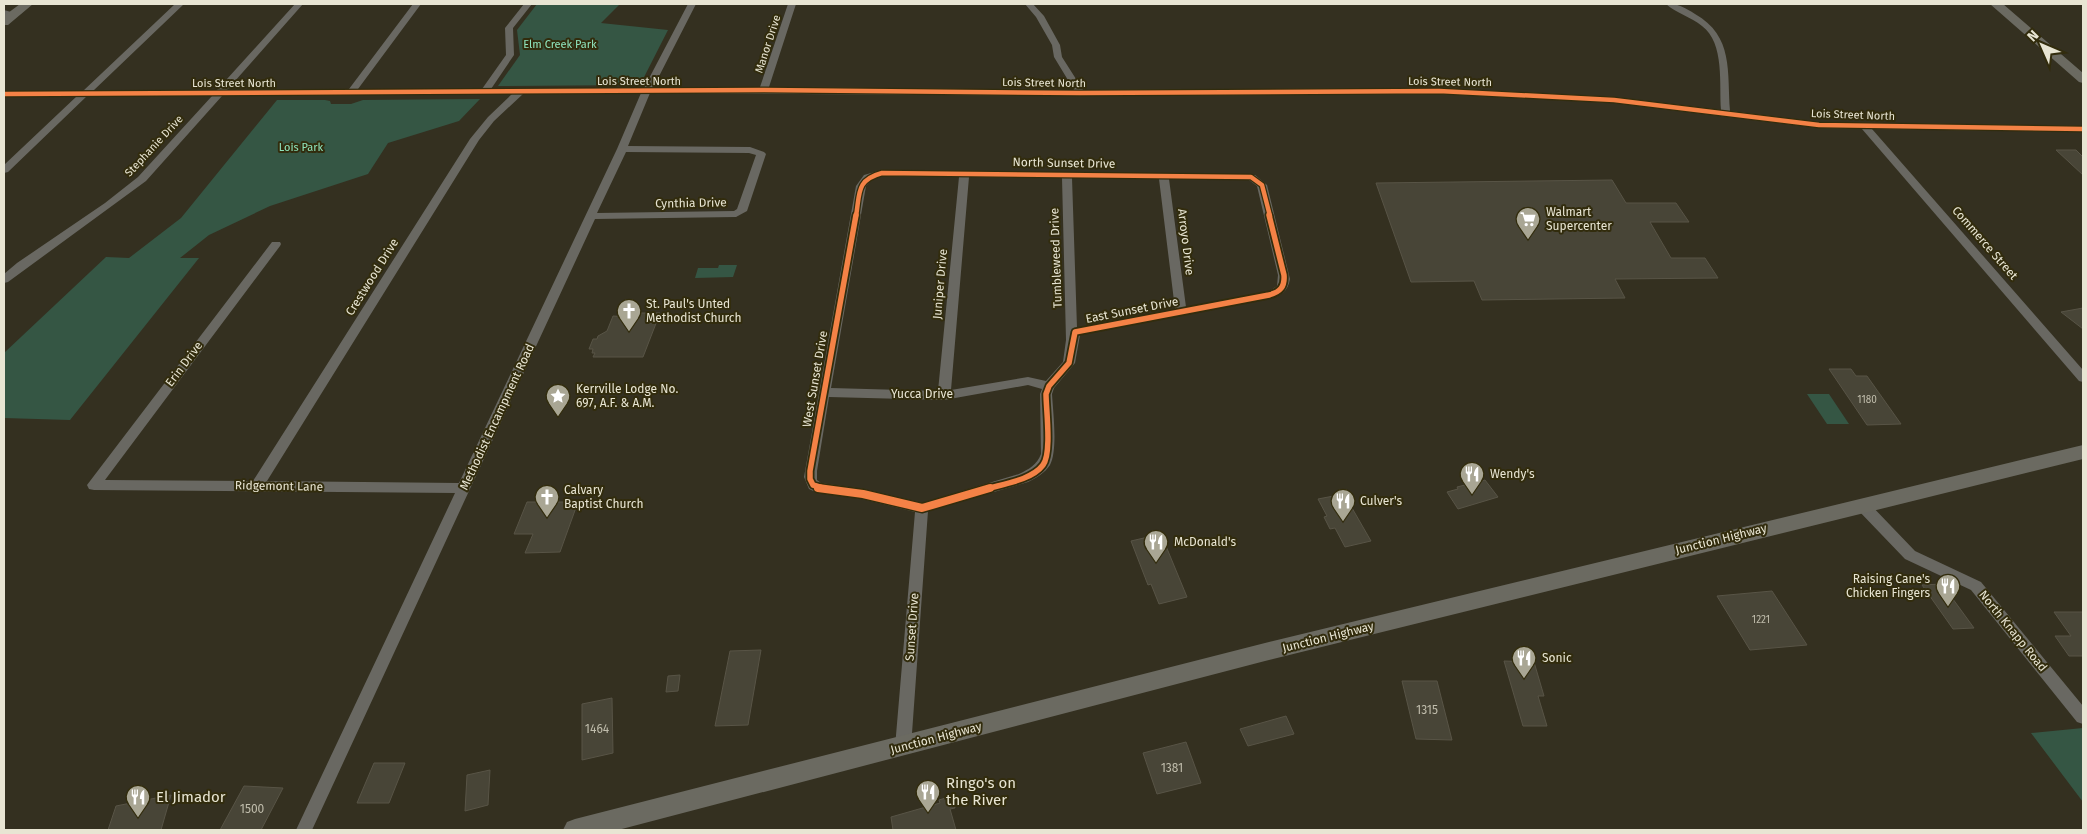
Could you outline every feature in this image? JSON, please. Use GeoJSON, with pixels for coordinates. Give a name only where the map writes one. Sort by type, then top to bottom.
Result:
{"type":"FeatureCollection","features":[{"type":"Feature","properties":{"kind":"main road"},"geometry":{"type":"LineString","coordinates":[[4,22],[9,14],[27,4]]}},
{"type":"Feature","properties":{"kind":"main road"},"geometry":{"type":"LineString","coordinates":[[1996,4],[2083,79]]}},
{"type":"Feature","properties":{"kind":"main road","name":"Junction Highway"},"geometry":{"type":"LineString","coordinates":[[575,830],[903,747],[1272,650],[2083,452]]}},
{"type":"Feature","properties":{"kind":"street"},"geometry":{"type":"LineString","coordinates":[[4,170],[180,4]]}},
{"type":"Feature","properties":{"kind":"street","name":"Stephanie Drive"},"geometry":{"type":"LineString","coordinates":[[4,279],[44,247],[130,190],[147,174],[299,4]]}},
{"type":"Feature","properties":{"kind":"street"},"geometry":{"type":"LineString","coordinates":[[351,93],[417,4]]}},
{"type":"Feature","properties":{"kind":"street"},"geometry":{"type":"LineString","coordinates":[[484,92],[510,55],[509,28],[528,4]]}},
{"type":"Feature","properties":{"kind":"street","name":"Methodist Encampment Road"},"geometry":{"type":"LineString","coordinates":[[304,830],[622,150],[647,92],[692,4]]}},
{"type":"Feature","properties":{"kind":"street","name":"Manor Drive"},"geometry":{"type":"LineString","coordinates":[[764,90],[792,4]]}},
{"type":"Feature","properties":{"kind":"street"},"geometry":{"type":"LineString","coordinates":[[1029,4],[1040,16],[1056,45],[1058,58],[1080,93]]}},
{"type":"Feature","properties":{"kind":"street"},"geometry":{"type":"LineString","coordinates":[[1670,4],[1705,24],[1714,32],[1720,50],[1726,114]]}},
{"type":"Feature","properties":{"kind":"street","name":"Lois Street North"},"geometry":{"type":"LineString","coordinates":[[4,94],[764,90],[1080,93],[1445,91],[1614,100],[1819,125],[2083,129]]}},
{"type":"Feature","properties":{"kind":"street","name":"Crestwood Drive"},"geometry":{"type":"LineString","coordinates":[[258,485],[475,139],[492,119],[520,92]]}},
{"type":"Feature","properties":{"kind":"street","name":"Commerce Street"},"geometry":{"type":"LineString","coordinates":[[1865,126],[2083,378]]}},
{"type":"Feature","properties":{"kind":"street","name":"Cynthia Drive"},"geometry":{"type":"LineString","coordinates":[[590,216],[736,214],[742,211],[761,154],[750,150],[622,150]]}},
{"type":"Feature","properties":{"kind":"street","name":"North Sunset Drive"},"geometry":{"type":"LineString","coordinates":[[876,174],[1251,177]]}},
{"type":"Feature","properties":{"kind":"street","name":"West Sunset Drive"},"geometry":{"type":"LineString","coordinates":[[876,174],[865,180],[861,186],[810,471],[810,480],[818,488],[863,494],[922,508]]}},
{"type":"Feature","properties":{"kind":"street","name":"Juniper Drive"},"geometry":{"type":"LineString","coordinates":[[944,396],[964,174]]}},
{"type":"Feature","properties":{"kind":"street","name":"Tumbleweed Drive"},"geometry":{"type":"LineString","coordinates":[[1067,175],[1072,340]]}},
{"type":"Feature","properties":{"kind":"street","name":"Arroyo Drive"},"geometry":{"type":"LineString","coordinates":[[1164,176],[1181,312]]}},
{"type":"Feature","properties":{"kind":"street","name":"East Sunset Drive"},"geometry":{"type":"LineString","coordinates":[[1072,340],[1075,332],[1269,295],[1281,290],[1284,286],[1284,275],[1262,185],[1251,177]]}},
{"type":"Feature","properties":{"kind":"street","name":"Erin Drive"},"geometry":{"type":"LineString","coordinates":[[94,485],[276,244]]}},
{"type":"Feature","properties":{"kind":"street"},"geometry":{"type":"LineString","coordinates":[[922,508],[1023,478],[1040,468],[1047,454],[1046,394],[1049,386],[1069,363],[1072,340]]}},
{"type":"Feature","properties":{"kind":"street","name":"Yucca Drive"},"geometry":{"type":"LineString","coordinates":[[824,392],[944,396],[1028,382],[1049,386]]}},
{"type":"Feature","properties":{"kind":"street","name":"Ridgemont Lane"},"geometry":{"type":"LineString","coordinates":[[94,485],[464,488]]}},
{"type":"Feature","properties":{"kind":"street","name":"North Knapp Road"},"geometry":{"type":"LineString","coordinates":[[1862,505],[1910,555],[1976,586],[2083,717]]}},
{"type":"Feature","properties":{"kind":"street","name":"Sunset Drive"},"geometry":{"type":"LineString","coordinates":[[903,747],[922,508]]}},
{"type":"Feature","properties":{"kind":"green space","name":"Elm Creek Park"},"geometry":{"type":"Polygon","coordinates":[[[537,4],[620,4],[601,23],[668,30],[640,85],[498,86],[520,55],[517,30],[537,4]]]}},
{"type":"Feature","properties":{"kind":"green space","name":"Lois Park"},"geometry":{"type":"Polygon","coordinates":[[[480,99],[459,121],[388,143],[368,174],[270,206],[209,235],[180,258],[199,258],[70,420],[4,418],[4,353],[106,257],[129,258],[181,218],[277,100],[325,100],[330,101],[331,104],[351,104],[363,100],[480,99]]]}},
{"type":"Feature","properties":{"kind":"green space"},"geometry":{"type":"Polygon","coordinates":[[[719,265],[737,265],[733,277],[695,278],[698,268],[718,268],[719,265]]]}},
{"type":"Feature","properties":{"kind":"green space"},"geometry":{"type":"Polygon","coordinates":[[[1807,394],[1829,394],[1849,424],[1827,424],[1807,394]]]}},
{"type":"Feature","properties":{"kind":"green space"},"geometry":{"type":"Polygon","coordinates":[[[2083,728],[2083,802],[2031,733],[2083,728]]]}},
{"type":"Feature","properties":{"kind":"building"},"geometry":{"type":"Polygon","coordinates":[[[2056,150],[2076,150],[2083,157],[2083,175],[2056,150]]]}},
{"type":"Feature","properties":{"kind":"building","name":"Walmart Supercenter"},"geometry":{"type":"Polygon","coordinates":[[[1612,180],[1626,203],[1676,203],[1689,222],[1650,222],[1671,258],[1705,258],[1718,278],[1615,279],[1625,298],[1482,300],[1474,281],[1411,282],[1376,183],[1612,180]]]}},
{"type":"Feature","properties":{"kind":"building"},"geometry":{"type":"Polygon","coordinates":[[[2083,308],[2083,329],[2061,312],[2083,308]]]}},
{"type":"Feature","properties":{"kind":"building","name":"St. Paul's Unted Methodist Church"},"geometry":{"type":"Polygon","coordinates":[[[630,313],[660,313],[643,357],[593,357],[595,353],[592,353],[593,349],[589,349],[593,339],[597,339],[598,336],[607,331],[613,316],[628,317],[630,313]]]}},
{"type":"Feature","properties":{"kind":"building"},"geometry":{"type":"Polygon","coordinates":[[[1829,369],[1851,369],[1856,376],[1867,376],[1901,424],[1867,425],[1829,369]]]}},
{"type":"Feature","properties":{"kind":"building","name":"Wendy's"},"geometry":{"type":"Polygon","coordinates":[[[1485,480],[1498,497],[1458,509],[1447,492],[1458,489],[1457,487],[1485,480]]]}},
{"type":"Feature","properties":{"kind":"building","name":"Culver's"},"geometry":{"type":"Polygon","coordinates":[[[1344,494],[1371,541],[1345,547],[1335,528],[1330,529],[1324,517],[1327,516],[1318,499],[1344,494]]]}},
{"type":"Feature","properties":{"kind":"building","name":"Calvary Baptist Church"},"geometry":{"type":"Polygon","coordinates":[[[527,502],[578,502],[560,552],[525,553],[533,534],[514,534],[527,502]]]}},
{"type":"Feature","properties":{"kind":"building","name":"McDonald's"},"geometry":{"type":"Polygon","coordinates":[[[1161,534],[1187,597],[1159,604],[1151,584],[1148,585],[1131,541],[1161,534]]]}},
{"type":"Feature","properties":{"kind":"building","name":"Raising Cane's Chicken Fingers"},"geometry":{"type":"Polygon","coordinates":[[[1942,584],[1974,628],[1953,629],[1922,585],[1942,584]]]}},
{"type":"Feature","properties":{"kind":"building"},"geometry":{"type":"Polygon","coordinates":[[[1772,591],[1807,645],[1750,650],[1717,596],[1772,591]]]}},
{"type":"Feature","properties":{"kind":"building"},"geometry":{"type":"Polygon","coordinates":[[[2054,612],[2083,612],[2083,656],[2069,656],[2055,636],[2071,636],[2054,612]]]}},
{"type":"Feature","properties":{"kind":"building"},"geometry":{"type":"Polygon","coordinates":[[[761,650],[748,725],[715,726],[730,651],[761,650]]]}},
{"type":"Feature","properties":{"kind":"building","name":"Sonic"},"geometry":{"type":"Polygon","coordinates":[[[1504,661],[1534,662],[1544,696],[1538,696],[1547,726],[1523,726],[1504,661]]]}},
{"type":"Feature","properties":{"kind":"building"},"geometry":{"type":"Polygon","coordinates":[[[680,675],[678,691],[666,692],[668,676],[680,675]]]}},
{"type":"Feature","properties":{"kind":"building"},"geometry":{"type":"Polygon","coordinates":[[[1402,681],[1437,681],[1452,740],[1416,739],[1402,681]]]}},
{"type":"Feature","properties":{"kind":"building"},"geometry":{"type":"Polygon","coordinates":[[[612,698],[613,753],[582,760],[582,704],[612,698]]]}},
{"type":"Feature","properties":{"kind":"building"},"geometry":{"type":"Polygon","coordinates":[[[1286,716],[1294,734],[1248,746],[1240,729],[1286,716]]]}},
{"type":"Feature","properties":{"kind":"building"},"geometry":{"type":"Polygon","coordinates":[[[1186,742],[1201,783],[1157,794],[1143,753],[1186,742]]]}},
{"type":"Feature","properties":{"kind":"building"},"geometry":{"type":"Polygon","coordinates":[[[374,763],[405,763],[389,803],[357,803],[374,763]]]}},
{"type":"Feature","properties":{"kind":"building"},"geometry":{"type":"Polygon","coordinates":[[[490,770],[488,805],[465,811],[467,775],[490,770]]]}},
{"type":"Feature","properties":{"kind":"building"},"geometry":{"type":"Polygon","coordinates":[[[244,786],[283,788],[261,830],[220,830],[244,786]]]}},
{"type":"Feature","properties":{"kind":"building","name":"El Jimador"},"geometry":{"type":"Polygon","coordinates":[[[171,795],[161,830],[108,830],[116,806],[171,795]]]}},
{"type":"Feature","properties":{"kind":"building","name":"Ringo's on the River"},"geometry":{"type":"Polygon","coordinates":[[[952,796],[955,808],[950,809],[956,830],[893,830],[891,817],[940,803],[939,800],[952,796]]]}},
{"type":"Feature","properties":{"kind":"cycle path"},"geometry":{"type":"LineString","coordinates":[[4,94],[764,90],[1080,93],[1439,91],[1614,100],[1819,125],[2083,129]]}},
{"type":"Feature","properties":{"kind":"cycle path"},"geometry":{"type":"LineString","coordinates":[[882,173],[1251,177],[1262,185],[1284,275],[1284,283],[1279,291],[1269,295],[1075,332],[1069,363],[1049,386],[1046,394],[1047,454],[1044,464],[1035,472],[1023,478],[922,508],[863,494],[818,488],[811,481],[810,471],[861,186],[868,177],[882,173]]}},
{"type":"Feature","properties":{"kind":"place","name":"Walmart Supercenter"},"geometry":{"type":"Point","coordinates":[1528,240]}},
{"type":"Feature","properties":{"kind":"place","name":"St. Paul's Unted Methodist Church"},"geometry":{"type":"Point","coordinates":[629,332]}},
{"type":"Feature","properties":{"kind":"place","name":"Kerrville Lodge No. 697, A.F. & A.M."},"geometry":{"type":"Point","coordinates":[558,417]}},
{"type":"Feature","properties":{"kind":"place","name":"Wendy's"},"geometry":{"type":"Point","coordinates":[1472,495]}},
{"type":"Feature","properties":{"kind":"place","name":"Calvary Baptist Church"},"geometry":{"type":"Point","coordinates":[547,518]}},
{"type":"Feature","properties":{"kind":"place","name":"Culver's"},"geometry":{"type":"Point","coordinates":[1343,522]}},
{"type":"Feature","properties":{"kind":"place","name":"McDonald's"},"geometry":{"type":"Point","coordinates":[1156,563]}},
{"type":"Feature","properties":{"kind":"place","name":"Raising Cane's Chicken Fingers"},"geometry":{"type":"Point","coordinates":[1948,607]}},
{"type":"Feature","properties":{"kind":"place","name":"Sonic"},"geometry":{"type":"Point","coordinates":[1524,679]}},
{"type":"Feature","properties":{"kind":"place","name":"Ringo's on the River"},"geometry":{"type":"Point","coordinates":[928,813]}},
{"type":"Feature","properties":{"kind":"place","name":"El Jimador"},"geometry":{"type":"Point","coordinates":[138,818]}}]}
